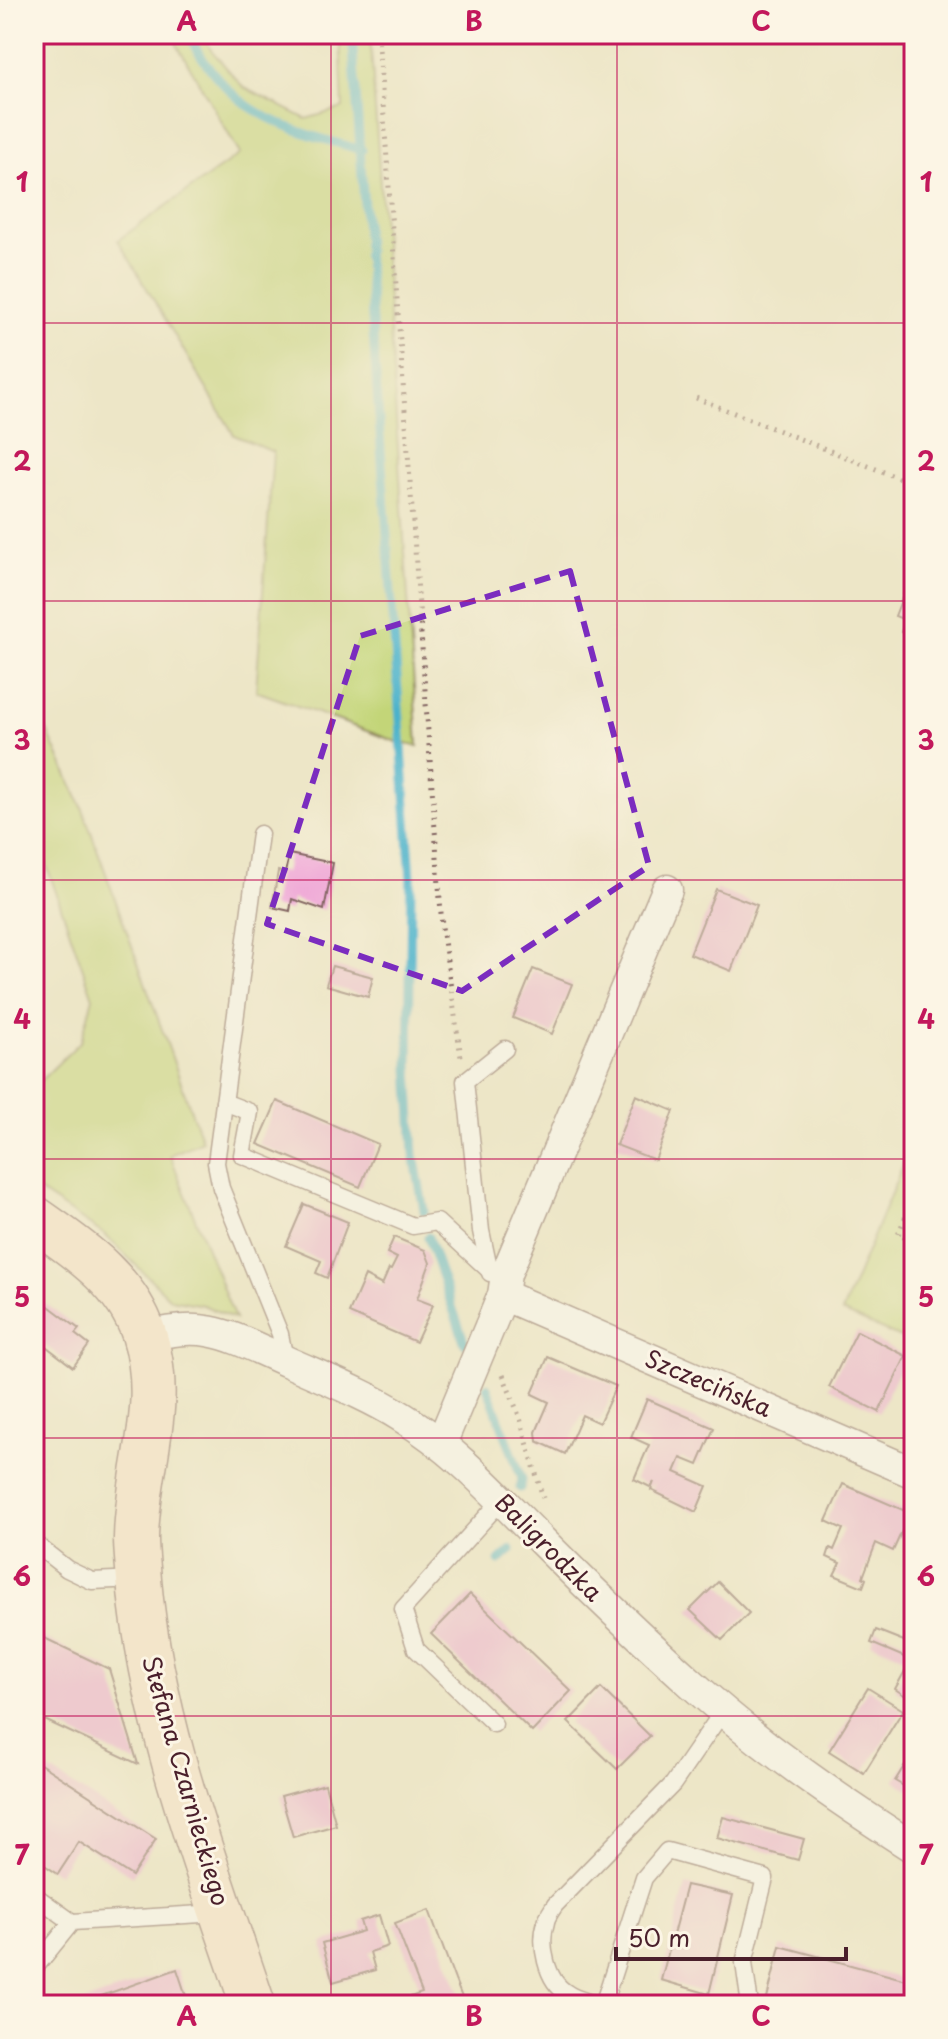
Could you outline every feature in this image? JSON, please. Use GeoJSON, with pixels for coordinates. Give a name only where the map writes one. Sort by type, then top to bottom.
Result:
{"type":"FeatureCollection","features":[{"type":"Feature","properties":{"kind":"street"},"geometry":{"type":"LineString","coordinates":[[441,1444],[503,1295],[506,1274],[667,890]]}},
{"type":"Feature","properties":{"kind":"street","name":"Stefana Czarnieckiego"},"geometry":{"type":"LineString","coordinates":[[34,1218],[109,1276],[137,1317],[145,1337],[154,1386],[151,1434],[136,1536],[145,1633],[158,1699],[253,2005]]}},
{"type":"Feature","properties":{"kind":"street","name":"Szczecińska"},"geometry":{"type":"LineString","coordinates":[[503,1295],[914,1473]]}},
{"type":"Feature","properties":{"kind":"street","name":"Baligrodzka"},"geometry":{"type":"LineString","coordinates":[[145,1337],[170,1330],[195,1328],[227,1335],[349,1389],[402,1417],[441,1444],[602,1601],[769,1751],[914,1848]]}},
{"type":"Feature","properties":{"kind":"lane"},"geometry":{"type":"LineString","coordinates":[[260,834],[216,1163],[221,1188],[280,1334],[285,1360]]}},
{"type":"Feature","properties":{"kind":"lane"},"geometry":{"type":"LineString","coordinates":[[488,1269],[465,1081],[505,1049]]}},
{"type":"Feature","properties":{"kind":"lane"},"geometry":{"type":"LineString","coordinates":[[224,1102],[250,1112],[242,1155],[413,1226],[437,1222],[488,1269],[503,1295]]}},
{"type":"Feature","properties":{"kind":"lane"},"geometry":{"type":"LineString","coordinates":[[494,1724],[416,1649],[403,1609],[501,1501]]}},
{"type":"Feature","properties":{"kind":"lane"},"geometry":{"type":"LineString","coordinates":[[34,1543],[67,1569],[92,1581],[139,1579]]}},
{"type":"Feature","properties":{"kind":"lane"},"geometry":{"type":"LineString","coordinates":[[597,2005],[564,1992],[553,1977],[546,1961],[546,1921],[555,1905],[673,1784],[723,1711]]}},
{"type":"Feature","properties":{"kind":"lane"},"geometry":{"type":"LineString","coordinates":[[603,2005],[644,1878],[667,1851],[765,1878],[744,1963],[750,2005]]}},
{"type":"Feature","properties":{"kind":"lane"},"geometry":{"type":"LineString","coordinates":[[34,1895],[72,1922],[222,1913]]}},
{"type":"Feature","properties":{"kind":"lane"},"geometry":{"type":"LineString","coordinates":[[34,1969],[72,1922]]}},
{"type":"Feature","properties":{"kind":"path"},"geometry":{"type":"LineString","coordinates":[[378,34],[442,927],[465,1081]]}},
{"type":"Feature","properties":{"kind":"path"},"geometry":{"type":"LineString","coordinates":[[696,398],[914,484]]}},
{"type":"Feature","properties":{"kind":"path"},"geometry":{"type":"LineString","coordinates":[[914,1195],[898,1235],[914,1241]]}},
{"type":"Feature","properties":{"kind":"path"},"geometry":{"type":"LineString","coordinates":[[482,1346],[497,1358],[541,1486],[544,1501],[533,1532]]}},
{"type":"Feature","properties":{"kind":"highlighted area"},"geometry":{"type":"Polygon","coordinates":[[[570,571],[649,866],[462,991],[267,924],[360,636],[570,571]]]}},
{"type":"Feature","properties":{"kind":"green space"},"geometry":{"type":"Polygon","coordinates":[[[171,34],[202,34],[212,51],[243,87],[306,119],[343,108],[340,34],[370,34],[418,746],[400,743],[256,691],[273,452],[234,435],[118,240],[240,154],[171,34]]]}},
{"type":"Feature","properties":{"kind":"green space"},"geometry":{"type":"Polygon","coordinates":[[[34,702],[82,807],[202,1141],[170,1155],[235,1319],[203,1305],[171,1299],[105,1235],[34,1188],[34,1087],[81,1041],[93,998],[34,829],[34,702]]]}},
{"type":"Feature","properties":{"kind":"green space"},"geometry":{"type":"Polygon","coordinates":[[[914,1138],[914,1344],[842,1312],[914,1138]]]}},
{"type":"Feature","properties":{"kind":"building"},"geometry":{"type":"Polygon","coordinates":[[[914,567],[914,637],[901,632],[905,620],[895,616],[914,567]]]}},
{"type":"Feature","properties":{"kind":"building"},"geometry":{"type":"Polygon","coordinates":[[[289,854],[333,863],[324,910],[292,899],[290,911],[272,907],[278,871],[285,873],[289,854]]]}},
{"type":"Feature","properties":{"kind":"building"},"geometry":{"type":"Polygon","coordinates":[[[716,889],[757,905],[731,971],[690,954],[716,889]]]}},
{"type":"Feature","properties":{"kind":"building"},"geometry":{"type":"Polygon","coordinates":[[[332,966],[373,977],[368,997],[326,985],[332,966]]]}},
{"type":"Feature","properties":{"kind":"building"},"geometry":{"type":"Polygon","coordinates":[[[533,969],[572,984],[552,1034],[513,1018],[533,969]]]}},
{"type":"Feature","properties":{"kind":"building"},"geometry":{"type":"Polygon","coordinates":[[[636,1095],[674,1111],[655,1160],[616,1145],[636,1095]]]}},
{"type":"Feature","properties":{"kind":"building"},"geometry":{"type":"Polygon","coordinates":[[[277,1101],[378,1144],[360,1187],[258,1144],[277,1101]]]}},
{"type":"Feature","properties":{"kind":"building"},"geometry":{"type":"Polygon","coordinates":[[[304,1204],[348,1222],[327,1278],[316,1273],[321,1261],[286,1246],[304,1204]]]}},
{"type":"Feature","properties":{"kind":"building"},"geometry":{"type":"Polygon","coordinates":[[[394,1237],[425,1250],[430,1263],[417,1299],[433,1305],[416,1342],[349,1313],[365,1276],[382,1285],[391,1270],[397,1258],[387,1253],[394,1237]]]}},
{"type":"Feature","properties":{"kind":"building"},"geometry":{"type":"Polygon","coordinates":[[[34,1295],[79,1329],[75,1334],[89,1345],[73,1367],[34,1337],[34,1295]]]}},
{"type":"Feature","properties":{"kind":"building"},"geometry":{"type":"Polygon","coordinates":[[[857,1331],[906,1356],[879,1412],[829,1387],[857,1331]]]}},
{"type":"Feature","properties":{"kind":"building"},"geometry":{"type":"Polygon","coordinates":[[[548,1357],[616,1386],[599,1423],[582,1415],[565,1454],[537,1441],[536,1432],[549,1402],[532,1394],[548,1357]]]}},
{"type":"Feature","properties":{"kind":"building"},"geometry":{"type":"Polygon","coordinates":[[[647,1399],[714,1428],[698,1465],[681,1458],[675,1472],[707,1486],[696,1512],[651,1490],[654,1482],[650,1487],[634,1479],[649,1445],[631,1437],[647,1399]]]}},
{"type":"Feature","properties":{"kind":"building"},"geometry":{"type":"Polygon","coordinates":[[[843,1484],[910,1513],[893,1551],[876,1543],[863,1577],[866,1579],[863,1587],[834,1575],[840,1563],[827,1557],[830,1548],[834,1550],[843,1529],[826,1521],[843,1484]]]}},
{"type":"Feature","properties":{"kind":"building"},"geometry":{"type":"Polygon","coordinates":[[[718,1582],[749,1613],[722,1640],[690,1610],[718,1582]]]}},
{"type":"Feature","properties":{"kind":"building"},"geometry":{"type":"Polygon","coordinates":[[[470,1594],[571,1691],[532,1732],[431,1634],[470,1594]]]}},
{"type":"Feature","properties":{"kind":"building"},"geometry":{"type":"Polygon","coordinates":[[[876,1630],[914,1645],[912,1700],[895,1689],[911,1660],[871,1643],[876,1630]]]}},
{"type":"Feature","properties":{"kind":"building"},"geometry":{"type":"Polygon","coordinates":[[[34,1633],[109,1669],[138,1764],[34,1715],[34,1633]]]}},
{"type":"Feature","properties":{"kind":"building"},"geometry":{"type":"Polygon","coordinates":[[[601,1688],[650,1736],[617,1769],[568,1722],[601,1688]]]}},
{"type":"Feature","properties":{"kind":"building"},"geometry":{"type":"Polygon","coordinates":[[[868,1688],[903,1710],[864,1773],[829,1751],[868,1688]]]}},
{"type":"Feature","properties":{"kind":"building"},"geometry":{"type":"Polygon","coordinates":[[[914,1750],[914,1792],[895,1781],[914,1750]]]}},
{"type":"Feature","properties":{"kind":"building"},"geometry":{"type":"Polygon","coordinates":[[[34,1760],[156,1839],[132,1876],[79,1842],[58,1874],[34,1858],[34,1760]]]}},
{"type":"Feature","properties":{"kind":"building"},"geometry":{"type":"Polygon","coordinates":[[[325,1784],[336,1825],[293,1837],[281,1796],[325,1784]]]}},
{"type":"Feature","properties":{"kind":"building"},"geometry":{"type":"Polygon","coordinates":[[[723,1817],[804,1839],[798,1860],[717,1838],[723,1817]]]}},
{"type":"Feature","properties":{"kind":"building"},"geometry":{"type":"Polygon","coordinates":[[[686,1885],[733,1895],[709,1994],[661,1980],[686,1885]]]}},
{"type":"Feature","properties":{"kind":"building"},"geometry":{"type":"Polygon","coordinates":[[[429,1910],[465,2005],[403,2005],[401,2000],[422,1993],[395,1923],[429,1910]]]}},
{"type":"Feature","properties":{"kind":"building"},"geometry":{"type":"Polygon","coordinates":[[[379,1915],[388,1946],[370,1952],[375,1970],[333,1982],[322,1943],[363,1931],[360,1921],[379,1915]]]}},
{"type":"Feature","properties":{"kind":"building"},"geometry":{"type":"Polygon","coordinates":[[[780,1946],[914,1982],[914,2005],[778,2005],[766,2002],[780,1946]]]}},
{"type":"Feature","properties":{"kind":"building"},"geometry":{"type":"Polygon","coordinates":[[[177,1969],[189,2005],[76,2005],[177,1969]]]}},
{"type":"Feature","properties":{"kind":"waterway"},"geometry":{"type":"LineString","coordinates":[[188,34],[204,61],[240,100],[282,124],[362,150]]}},
{"type":"Feature","properties":{"kind":"waterway"},"geometry":{"type":"LineString","coordinates":[[352,34],[411,878],[409,1069],[414,1154],[424,1211]]}},
{"type":"Feature","properties":{"kind":"waterway"},"geometry":{"type":"LineString","coordinates":[[428,1237],[465,1344]]}},
{"type":"Feature","properties":{"kind":"waterway"},"geometry":{"type":"LineString","coordinates":[[487,1387],[522,1479],[520,1488]]}},
{"type":"Feature","properties":{"kind":"waterway"},"geometry":{"type":"LineString","coordinates":[[499,1561],[511,1550]]}}]}
